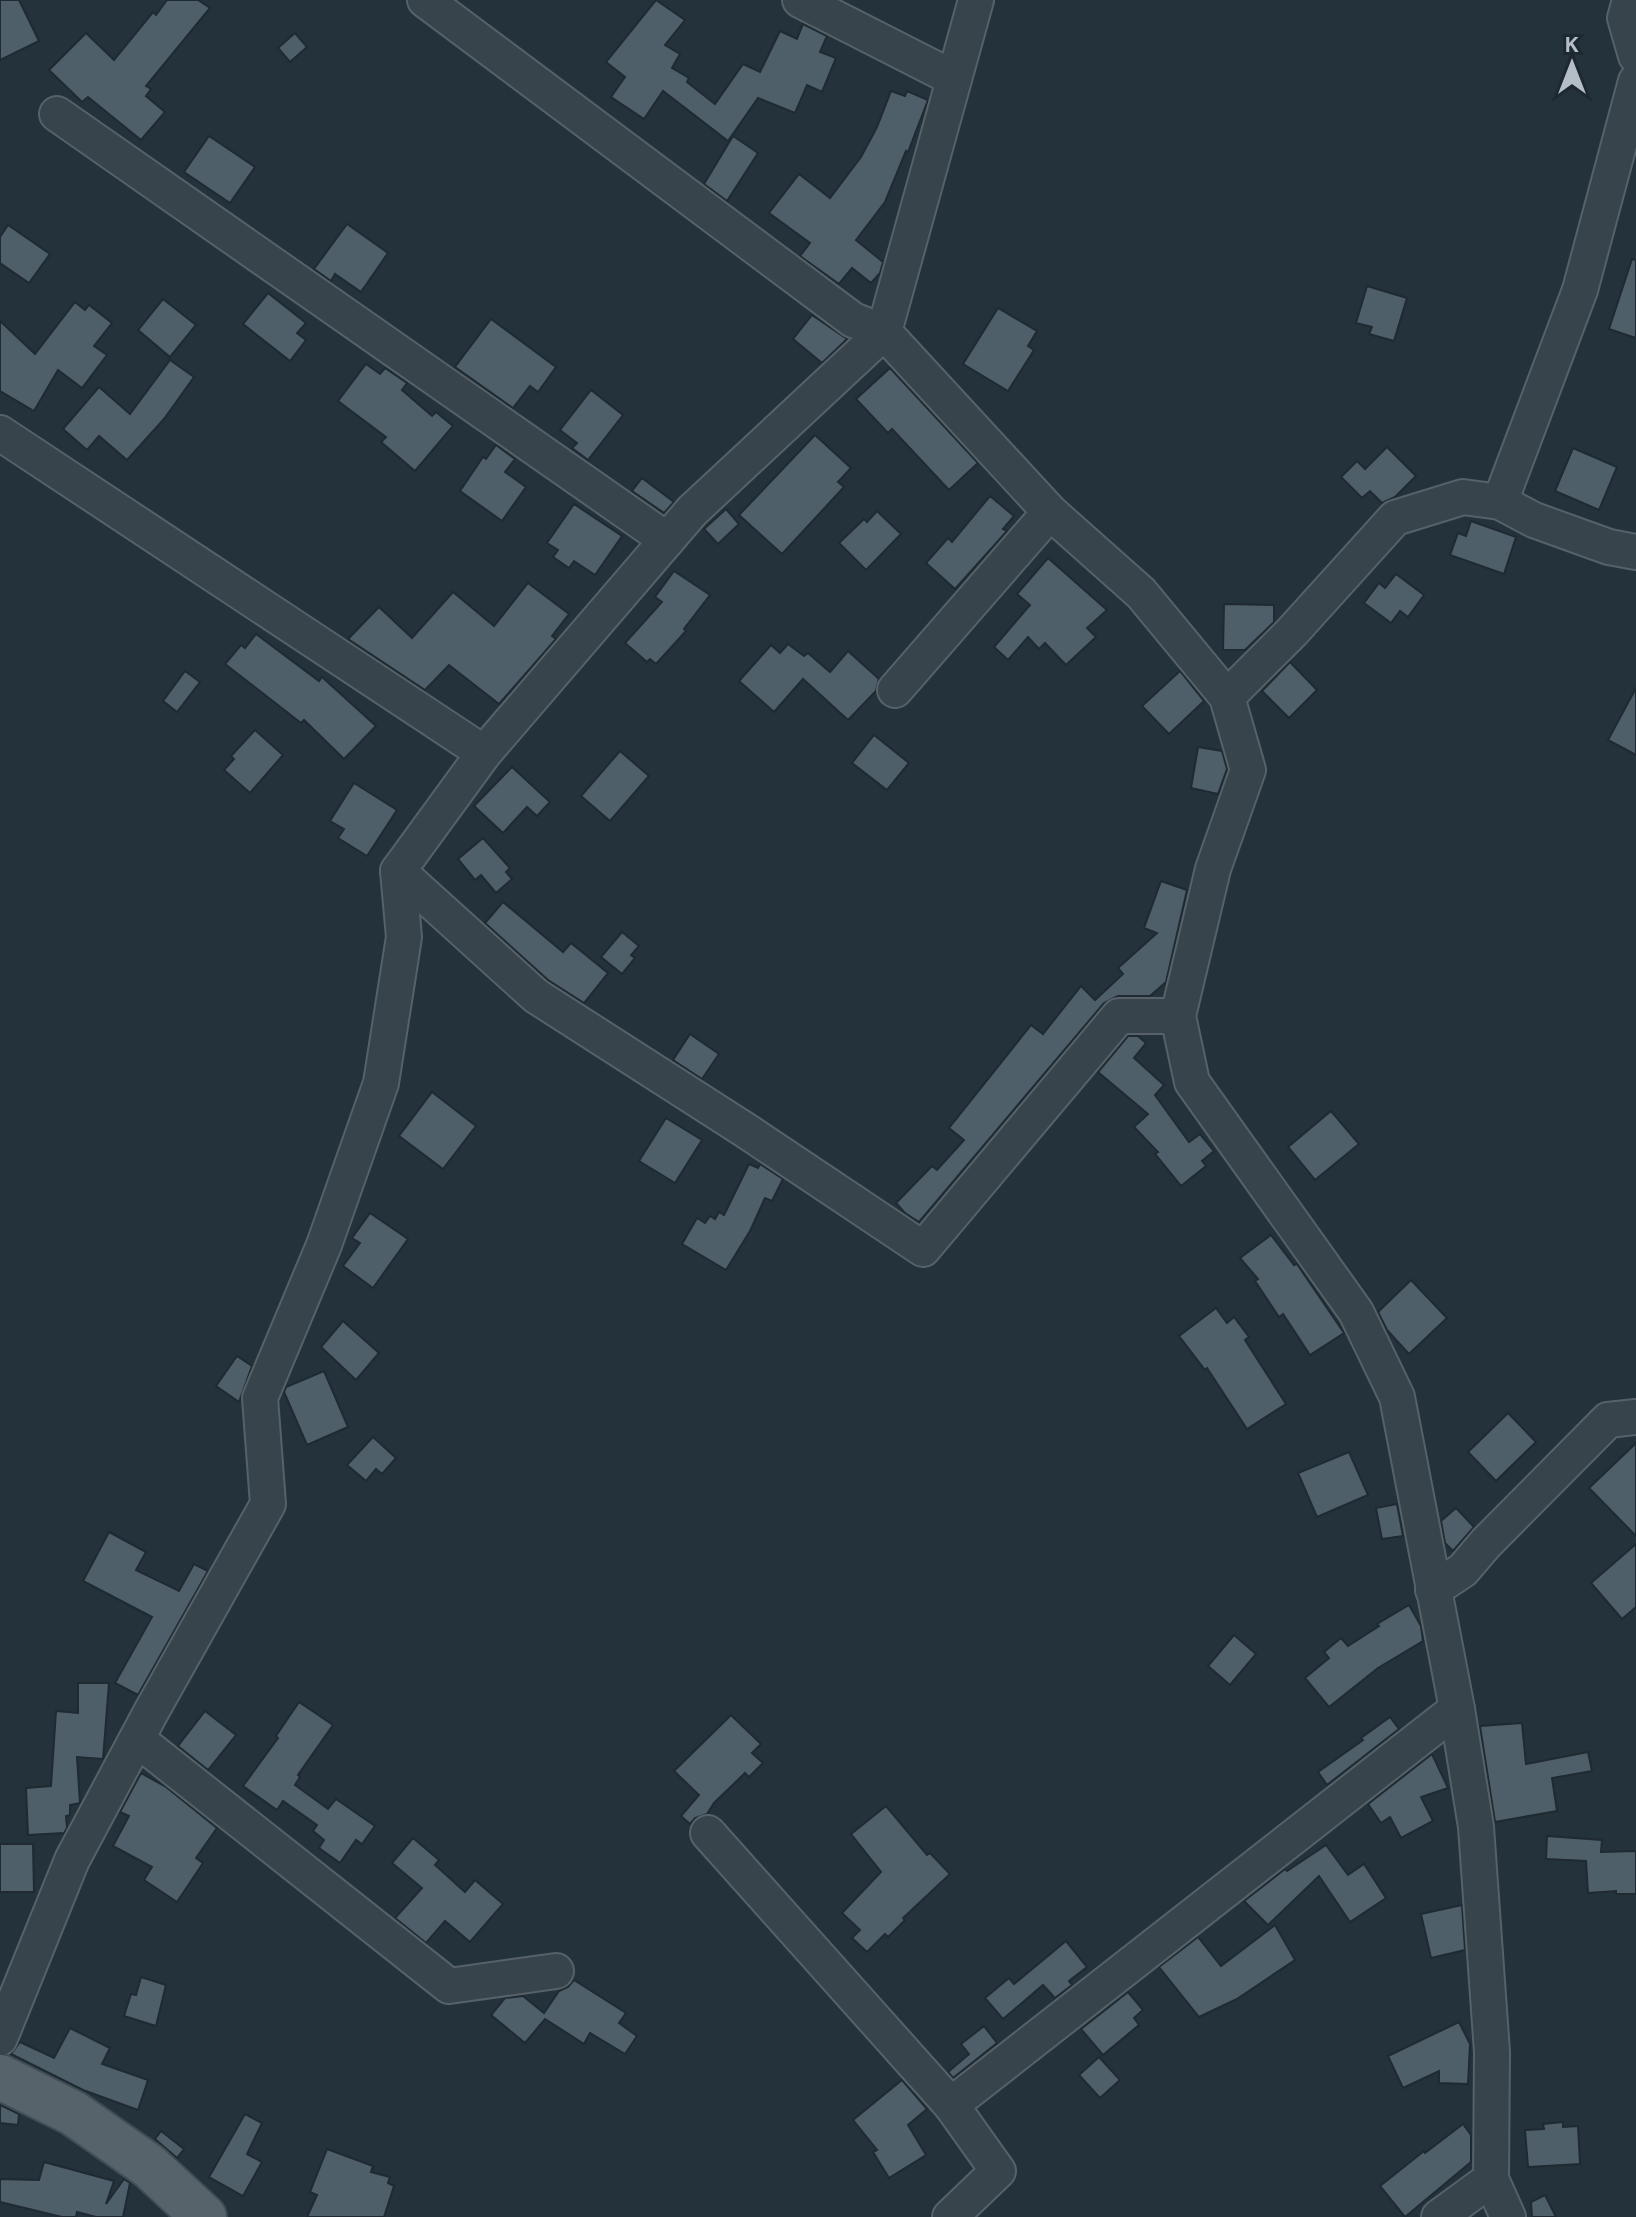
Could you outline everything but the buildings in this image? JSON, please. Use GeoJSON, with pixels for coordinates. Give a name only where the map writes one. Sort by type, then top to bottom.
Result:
{"type":"FeatureCollection","features":[{"type":"Feature","properties":{"kind":"main road"},"geometry":{"type":"LineString","coordinates":[[0,2077],[73,2113],[149,2166],[204,2217]]}},
{"type":"Feature","properties":{"kind":"street"},"geometry":{"type":"LineString","coordinates":[[425,0],[853,320],[884,332],[1050,512],[1141,593],[1227,697],[1248,770],[1213,869],[1178,1016],[1192,1082],[1356,1312],[1397,1397],[1457,1709],[1476,1827],[1492,2052],[1491,2179],[1508,2217]]}},
{"type":"Feature","properties":{"kind":"street"},"geometry":{"type":"LineString","coordinates":[[800,0],[953,78]]}},
{"type":"Feature","properties":{"kind":"street"},"geometry":{"type":"LineString","coordinates":[[0,2038],[72,1860],[268,1504],[260,1398],[324,1245],[381,1083],[404,937],[398,871],[484,753],[692,511],[884,332],[976,0]]}},
{"type":"Feature","properties":{"kind":"street"},"geometry":{"type":"LineString","coordinates":[[1630,0],[1625,18],[1636,56]]}},
{"type":"Feature","properties":{"kind":"street"},"geometry":{"type":"LineString","coordinates":[[1500,502],[1580,290],[1636,81]]}},
{"type":"Feature","properties":{"kind":"street"},"geometry":{"type":"LineString","coordinates":[[57,114],[667,540]]}},
{"type":"Feature","properties":{"kind":"street"},"geometry":{"type":"LineString","coordinates":[[0,433],[484,753]]}},
{"type":"Feature","properties":{"kind":"street"},"geometry":{"type":"LineString","coordinates":[[1227,697],[1292,632],[1395,518],[1463,497],[1500,502],[1534,520],[1609,547],[1636,552]]}},
{"type":"Feature","properties":{"kind":"street"},"geometry":{"type":"LineString","coordinates":[[895,690],[1050,512]]}},
{"type":"Feature","properties":{"kind":"street"},"geometry":{"type":"LineString","coordinates":[[398,871],[536,996],[923,1249],[1119,1016],[1178,1016]]}},
{"type":"Feature","properties":{"kind":"street"},"geometry":{"type":"LineString","coordinates":[[1433,1590],[1463,1570],[1608,1420],[1636,1417]]}},
{"type":"Feature","properties":{"kind":"street"},"geometry":{"type":"LineString","coordinates":[[951,2105],[1457,1709]]}},
{"type":"Feature","properties":{"kind":"street"},"geometry":{"type":"LineString","coordinates":[[138,1740],[449,1986],[556,1971]]}},
{"type":"Feature","properties":{"kind":"street"},"geometry":{"type":"LineString","coordinates":[[708,1833],[951,2105],[998,2171],[950,2217]]}},
{"type":"Feature","properties":{"kind":"street"},"geometry":{"type":"LineString","coordinates":[[1439,2217],[1491,2179]]}}]}
